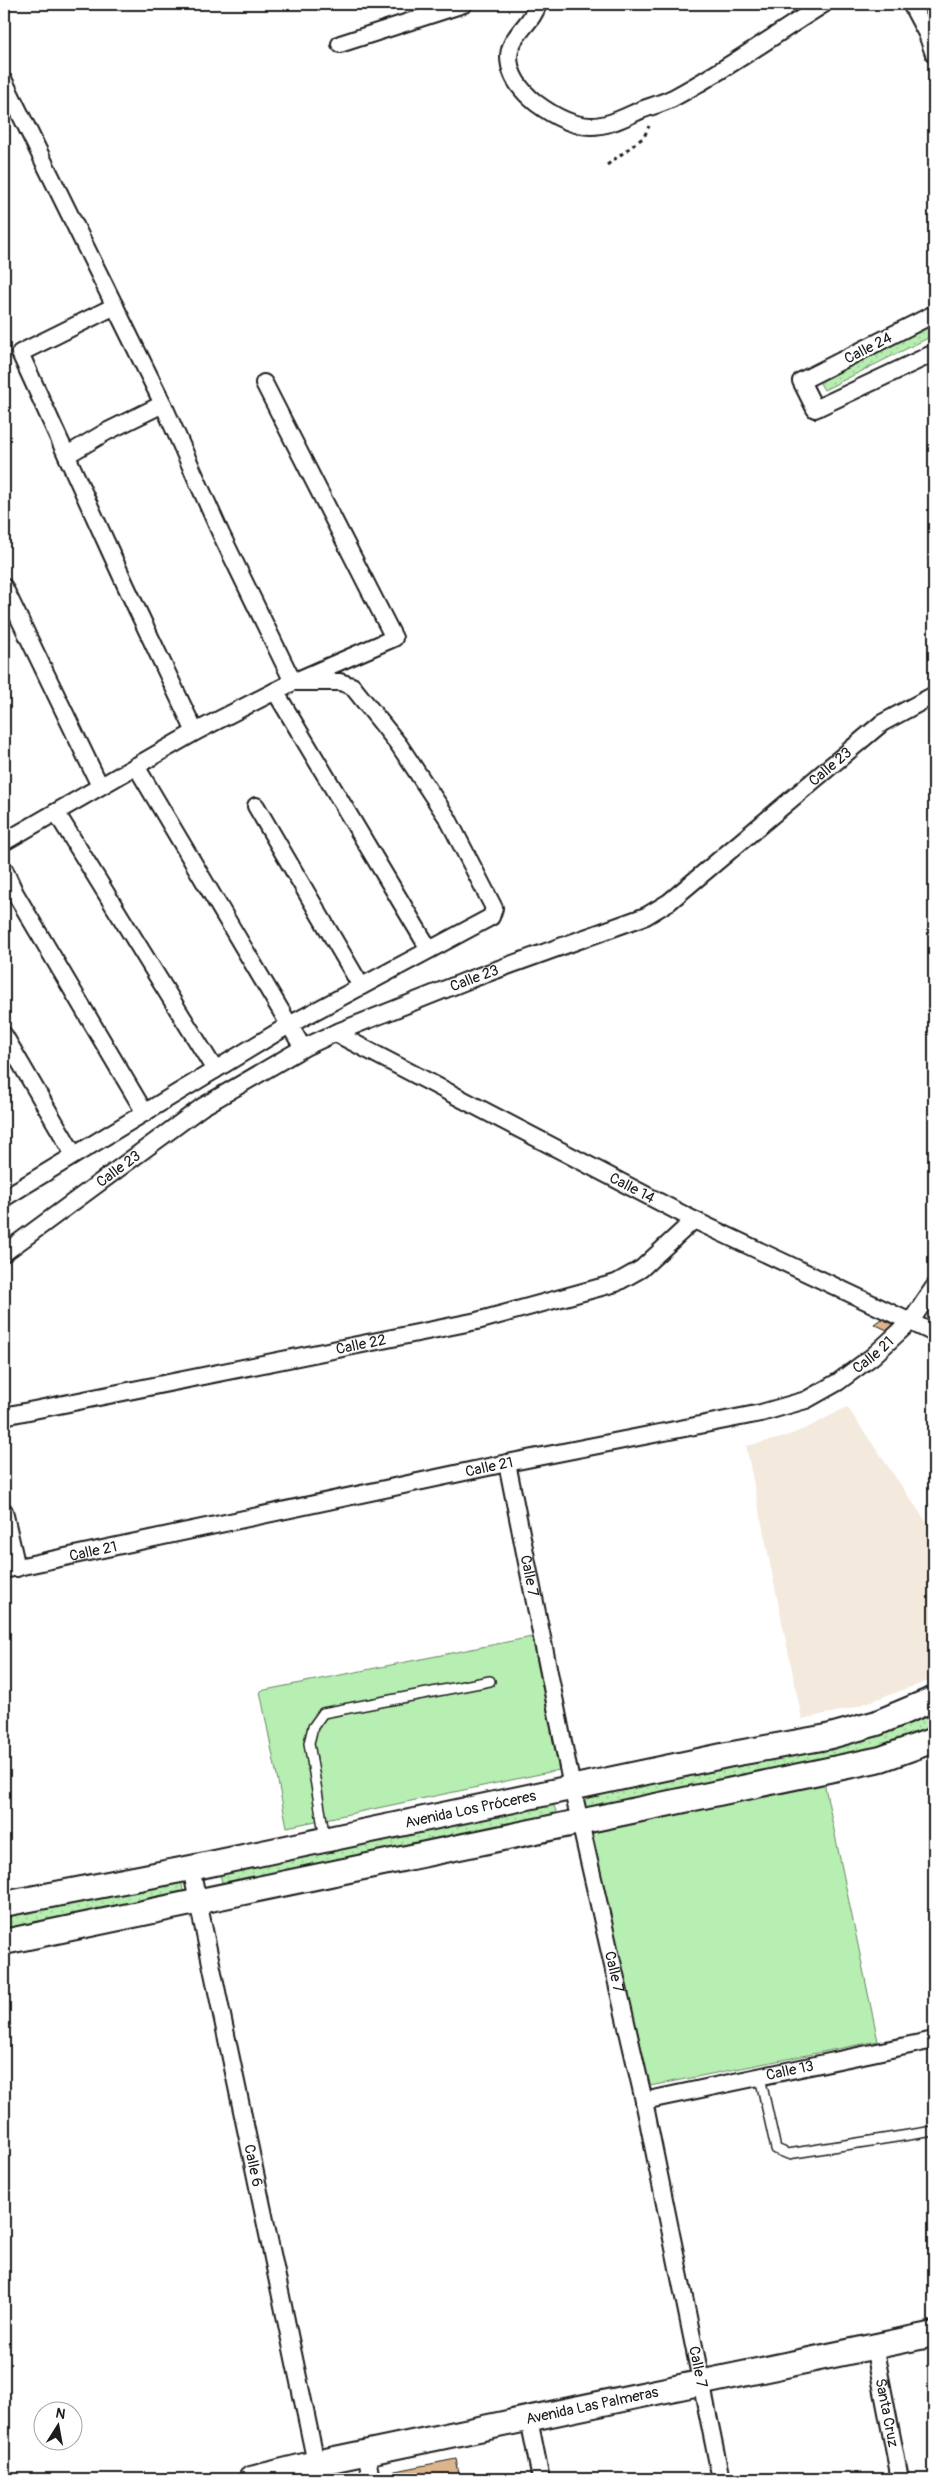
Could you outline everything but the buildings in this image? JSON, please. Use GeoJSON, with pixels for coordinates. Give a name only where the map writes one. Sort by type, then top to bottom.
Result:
{"type":"FeatureCollection","features":[{"type":"Feature","properties":{"kind":"main road","name":"Avenida Los Próceres"},"geometry":{"type":"LineString","coordinates":[[4,1904],[191,1868],[572,1787],[827,1737],[877,1723],[934,1699]]}},
{"type":"Feature","properties":{"kind":"main road"},"geometry":{"type":"LineString","coordinates":[[4,1942],[881,1759],[934,1740]]}},
{"type":"Feature","properties":{"kind":"main road","name":"Avenida Las Palmeras"},"geometry":{"type":"LineString","coordinates":[[251,2479],[316,2463],[704,2384],[934,2334]]}},
{"type":"Feature","properties":{"kind":"street"},"geometry":{"type":"LineString","coordinates":[[340,44],[464,4]]}},
{"type":"Feature","properties":{"kind":"street"},"geometry":{"type":"LineString","coordinates":[[538,4],[536,11],[517,36],[509,53],[512,76],[525,94],[557,117],[575,124],[591,126],[606,125],[680,94],[742,58],[824,4]]}},
{"type":"Feature","properties":{"kind":"street"},"geometry":{"type":"LineString","coordinates":[[911,4],[927,34],[934,54]]}},
{"type":"Feature","properties":{"kind":"street"},"geometry":{"type":"LineString","coordinates":[[4,81],[163,404],[221,534],[293,682]]}},
{"type":"Feature","properties":{"kind":"street"},"geometry":{"type":"LineString","coordinates":[[115,306],[20,353],[195,732]]}},
{"type":"Feature","properties":{"kind":"street","name":"Calle 24"},"geometry":{"type":"LineString","coordinates":[[934,314],[801,381],[815,409],[934,353]]}},
{"type":"Feature","properties":{"kind":"street"},"geometry":{"type":"LineString","coordinates":[[5,837],[56,812],[195,732],[275,691],[394,638],[264,383]]}},
{"type":"Feature","properties":{"kind":"street"},"geometry":{"type":"LineString","coordinates":[[66,455],[106,432],[163,404]]}},
{"type":"Feature","properties":{"kind":"street"},"geometry":{"type":"LineString","coordinates":[[4,587],[100,786]]}},
{"type":"Feature","properties":{"kind":"street"},"geometry":{"type":"LineString","coordinates":[[6,1192],[74,1155],[289,1025],[491,916],[494,908],[492,900],[443,811],[399,745],[352,686],[340,682],[293,682]]}},
{"type":"Feature","properties":{"kind":"street"},"geometry":{"type":"LineString","coordinates":[[275,691],[430,949]]}},
{"type":"Feature","properties":{"kind":"street","name":"Calle 23"},"geometry":{"type":"LineString","coordinates":[[4,1253],[202,1107],[303,1048],[334,1033],[471,980],[646,916],[669,902],[882,724],[934,695]]}},
{"type":"Feature","properties":{"kind":"street"},"geometry":{"type":"LineString","coordinates":[[136,766],[303,1048]]}},
{"type":"Feature","properties":{"kind":"street"},"geometry":{"type":"LineString","coordinates":[[256,806],[361,986]]}},
{"type":"Feature","properties":{"kind":"street"},"geometry":{"type":"LineString","coordinates":[[56,812],[215,1070]]}},
{"type":"Feature","properties":{"kind":"street"},"geometry":{"type":"LineString","coordinates":[[4,869],[16,893],[145,1112]]}},
{"type":"Feature","properties":{"kind":"street","name":"Calle 14"},"geometry":{"type":"LineString","coordinates":[[334,1033],[694,1220],[934,1333]]}},
{"type":"Feature","properties":{"kind":"street"},"geometry":{"type":"LineString","coordinates":[[4,1035],[74,1155]]}},
{"type":"Feature","properties":{"kind":"street","name":"Calle 22"},"geometry":{"type":"LineString","coordinates":[[4,1416],[476,1321],[616,1283],[641,1269],[694,1220]]}},
{"type":"Feature","properties":{"kind":"street","name":"Calle 21"},"geometry":{"type":"LineString","coordinates":[[11,1569],[507,1463],[761,1413],[806,1400],[838,1382],[873,1356],[911,1322],[934,1287]]}},
{"type":"Feature","properties":{"kind":"street","name":"Calle 7"},"geometry":{"type":"LineString","coordinates":[[507,1463],[579,1821],[644,2100],[704,2384],[721,2479]]}},
{"type":"Feature","properties":{"kind":"street"},"geometry":{"type":"LineString","coordinates":[[4,1511],[11,1569]]}},
{"type":"Feature","properties":{"kind":"street","name":"Calle 6"},"geometry":{"type":"LineString","coordinates":[[191,1868],[316,2463]]}},
{"type":"Feature","properties":{"kind":"street","name":"Calle 13"},"geometry":{"type":"LineString","coordinates":[[644,2100],[934,2040]]}},
{"type":"Feature","properties":{"kind":"street","name":"Santa Cruz"},"geometry":{"type":"LineString","coordinates":[[874,2346],[900,2479]]}},
{"type":"Feature","properties":{"kind":"street"},"geometry":{"type":"LineString","coordinates":[[529,2419],[541,2479]]}},
{"type":"Feature","properties":{"kind":"street"},"geometry":{"type":"LineString","coordinates":[[366,2453],[371,2479]]}},
{"type":"Feature","properties":{"kind":"lane"},"geometry":{"type":"LineString","coordinates":[[325,1840],[309,1744],[313,1727],[323,1713],[490,1681]]}},
{"type":"Feature","properties":{"kind":"lane"},"geometry":{"type":"LineString","coordinates":[[760,2076],[776,2149],[781,2153],[788,2154],[934,2131]]}},
{"type":"Feature","properties":{"kind":"path"},"geometry":{"type":"LineString","coordinates":[[607,165],[647,133],[649,125],[640,111]]}},
{"type":"Feature","properties":{"kind":"shaded area"},"geometry":{"type":"Polygon","coordinates":[[[847,1407],[934,1533],[934,1679],[849,1709],[802,1719],[746,1446],[781,1438],[807,1428],[847,1407]]]}},
{"type":"Feature","properties":{"kind":"green space"},"geometry":{"type":"Polygon","coordinates":[[[934,320],[934,335],[824,390],[817,378],[934,320]]]}},
{"type":"Feature","properties":{"kind":"green space"},"geometry":{"type":"Polygon","coordinates":[[[532,1637],[559,1770],[287,1827],[260,1691],[532,1637]]]}},
{"type":"Feature","properties":{"kind":"green space"},"geometry":{"type":"Polygon","coordinates":[[[934,1708],[934,1728],[877,1751],[585,1809],[582,1798],[934,1708]]]}},
{"type":"Feature","properties":{"kind":"green space"},"geometry":{"type":"Polygon","coordinates":[[[824,1782],[878,2041],[650,2086],[590,1827],[824,1782]]]}},
{"type":"Feature","properties":{"kind":"green space"},"geometry":{"type":"Polygon","coordinates":[[[552,1801],[556,1811],[553,1818],[223,1886],[219,1871],[552,1801]]]}},
{"type":"Feature","properties":{"kind":"green space"},"geometry":{"type":"Polygon","coordinates":[[[173,1880],[182,1884],[183,1891],[179,1897],[4,1931],[4,1913],[173,1880]]]}}]}
